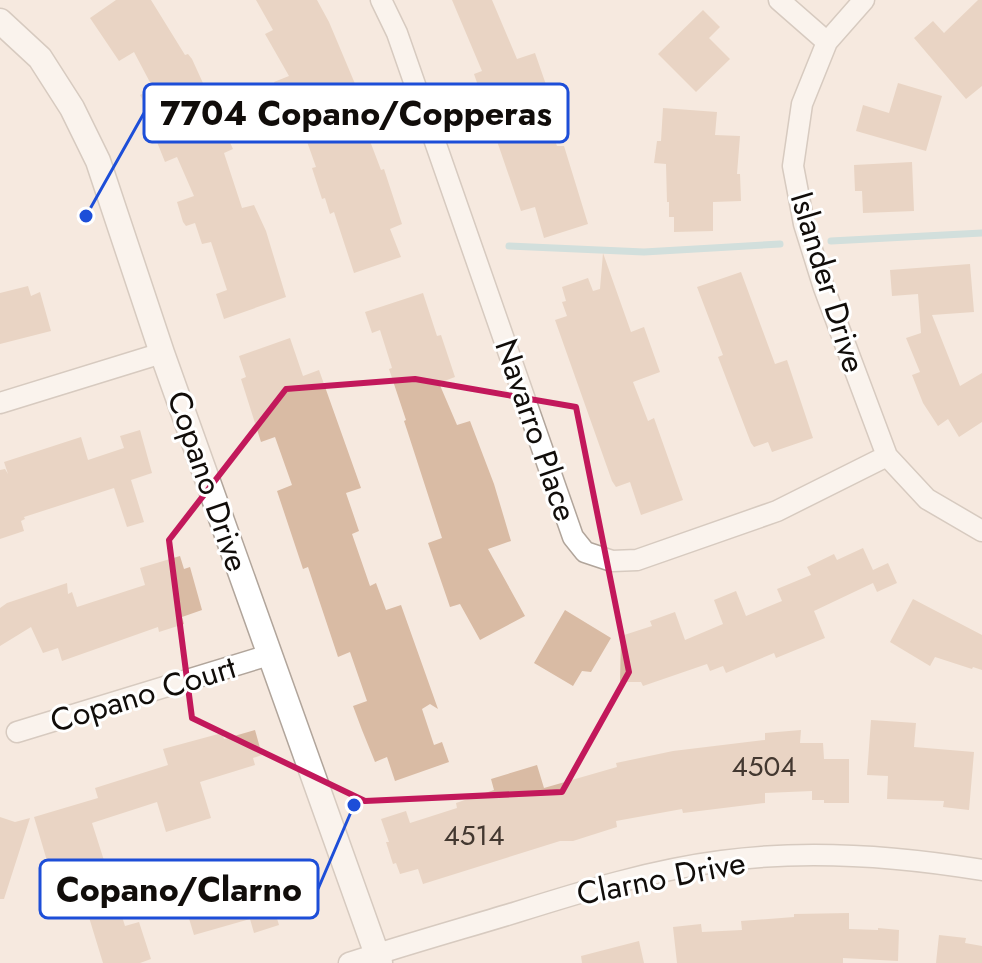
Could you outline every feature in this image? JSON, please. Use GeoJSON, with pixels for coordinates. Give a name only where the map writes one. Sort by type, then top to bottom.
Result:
{"type":"FeatureCollection","features":[{"type":"Feature","properties":{"kind":"street","name":"Navarro Place"},"geometry":{"type":"LineString","coordinates":[[381,0],[397,33],[573,537],[585,552],[612,561],[637,560],[777,511],[887,456]]}},
{"type":"Feature","properties":{"kind":"street"},"geometry":{"type":"LineString","coordinates":[[779,0],[827,42]]}},
{"type":"Feature","properties":{"kind":"street","name":"Islander Drive"},"geometry":{"type":"LineString","coordinates":[[864,0],[827,42],[802,104],[793,166],[804,224],[824,288],[887,456],[927,499],[982,531]]}},
{"type":"Feature","properties":{"kind":"street","name":"Copano Drive"},"geometry":{"type":"LineString","coordinates":[[0,21],[40,58],[72,108],[98,161],[162,353],[378,958]]}},
{"type":"Feature","properties":{"kind":"street"},"geometry":{"type":"LineString","coordinates":[[0,403],[162,353]]}},
{"type":"Feature","properties":{"kind":"street","name":"Copano Court"},"geometry":{"type":"LineString","coordinates":[[17,732],[269,655]]}},
{"type":"Feature","properties":{"kind":"street","name":"Clarno Drive"},"geometry":{"type":"LineString","coordinates":[[349,963],[378,958],[618,881],[723,861],[794,856],[870,857],[936,862],[982,870]]}},
{"type":"Feature","properties":{"kind":"highlighted area"},"geometry":{"type":"Polygon","coordinates":[[[415,379],[576,407],[629,672],[562,792],[365,801],[192,718],[169,540],[286,389],[415,379]]]}},
{"type":"Feature","properties":{"kind":"building"},"geometry":{"type":"Polygon","coordinates":[[[116,0],[151,0],[185,55],[192,59],[233,149],[224,153],[242,208],[254,205],[266,231],[286,297],[224,319],[216,294],[227,290],[211,242],[202,244],[195,223],[186,226],[177,202],[194,196],[177,157],[165,162],[155,137],[161,135],[140,95],[153,88],[134,52],[119,61],[90,18],[116,0]]]}},
{"type":"Feature","properties":{"kind":"building"},"geometry":{"type":"Polygon","coordinates":[[[256,0],[317,0],[369,117],[362,120],[381,170],[384,169],[402,224],[390,229],[401,257],[354,273],[334,212],[330,214],[325,198],[322,199],[312,168],[316,167],[294,105],[285,109],[274,82],[289,76],[265,34],[273,30],[256,0]]]}},
{"type":"Feature","properties":{"kind":"building"},"geometry":{"type":"Polygon","coordinates":[[[452,0],[492,0],[517,59],[535,53],[551,99],[541,102],[557,146],[564,146],[588,224],[544,238],[535,207],[521,211],[474,74],[482,71],[452,0]]]}},
{"type":"Feature","properties":{"kind":"building"},"geometry":{"type":"Polygon","coordinates":[[[978,0],[982,0],[982,86],[966,99],[914,38],[933,21],[944,33],[978,0]]]}},
{"type":"Feature","properties":{"kind":"building"},"geometry":{"type":"Polygon","coordinates":[[[703,10],[720,27],[709,38],[730,59],[696,92],[658,54],[703,10]]]}},
{"type":"Feature","properties":{"kind":"building"},"geometry":{"type":"Polygon","coordinates":[[[898,83],[942,96],[926,151],[856,131],[863,105],[889,113],[898,83]]]}},
{"type":"Feature","properties":{"kind":"building"},"geometry":{"type":"Polygon","coordinates":[[[663,108],[717,112],[715,135],[740,136],[737,174],[740,174],[741,201],[713,202],[713,231],[674,232],[674,217],[669,217],[667,202],[666,164],[654,163],[657,141],[661,141],[663,108]]]}},
{"type":"Feature","properties":{"kind":"building"},"geometry":{"type":"Polygon","coordinates":[[[912,162],[914,211],[863,213],[862,191],[855,191],[854,165],[912,162]]]}},
{"type":"Feature","properties":{"kind":"building"},"geometry":{"type":"Polygon","coordinates":[[[603,253],[631,332],[644,327],[660,372],[633,382],[648,421],[654,418],[683,500],[641,515],[630,482],[616,487],[612,481],[555,320],[567,316],[562,302],[566,301],[562,287],[588,278],[593,291],[600,289],[603,253]]]}},
{"type":"Feature","properties":{"kind":"building"},"geometry":{"type":"Polygon","coordinates":[[[970,264],[974,312],[932,315],[960,386],[982,373],[982,422],[959,437],[948,419],[938,426],[923,403],[912,375],[920,372],[906,338],[921,333],[918,294],[892,296],[890,270],[970,264]]]}},
{"type":"Feature","properties":{"kind":"building"},"geometry":{"type":"Polygon","coordinates":[[[741,272],[775,364],[787,360],[813,438],[772,452],[768,442],[754,447],[751,443],[718,357],[723,355],[697,287],[741,272]]]}},
{"type":"Feature","properties":{"kind":"building"},"geometry":{"type":"Polygon","coordinates":[[[28,286],[31,296],[40,292],[51,331],[0,344],[0,293],[28,286]]]}},
{"type":"Feature","properties":{"kind":"building"},"geometry":{"type":"Polygon","coordinates":[[[423,293],[455,377],[439,383],[457,425],[470,421],[511,541],[488,549],[525,616],[480,640],[460,604],[450,607],[428,543],[442,538],[404,421],[380,330],[372,333],[365,312],[423,293]]]}},
{"type":"Feature","properties":{"kind":"building"},"geometry":{"type":"Polygon","coordinates":[[[290,338],[303,376],[319,370],[361,488],[346,493],[359,531],[352,534],[370,586],[376,583],[386,610],[401,605],[438,709],[430,704],[422,709],[434,745],[442,742],[449,762],[395,781],[387,757],[375,762],[362,730],[353,706],[367,701],[350,652],[338,657],[308,567],[303,569],[277,491],[292,485],[275,437],[261,442],[241,379],[246,377],[239,356],[290,338]]]}},
{"type":"Feature","properties":{"kind":"building"},"geometry":{"type":"Polygon","coordinates":[[[140,430],[152,473],[131,480],[144,522],[127,527],[114,488],[24,517],[21,521],[24,531],[0,539],[0,470],[5,469],[8,474],[4,462],[81,437],[88,460],[124,448],[120,436],[140,430]]]}},
{"type":"Feature","properties":{"kind":"building"},"geometry":{"type":"Polygon","coordinates":[[[863,548],[873,570],[888,563],[897,583],[877,592],[873,583],[814,611],[825,638],[776,658],[774,653],[726,673],[723,666],[710,671],[707,664],[643,686],[641,682],[620,682],[621,636],[652,626],[650,621],[675,612],[685,640],[723,624],[714,600],[736,591],[746,616],[782,601],[777,589],[811,575],[807,567],[834,554],[837,560],[863,548]]]}},
{"type":"Feature","properties":{"kind":"building"},"geometry":{"type":"Polygon","coordinates":[[[180,556],[184,569],[190,567],[202,610],[182,617],[184,624],[159,632],[158,627],[62,661],[58,648],[43,653],[31,627],[0,646],[0,608],[7,603],[67,583],[68,594],[72,592],[77,607],[145,585],[140,568],[180,556]]]}},
{"type":"Feature","properties":{"kind":"building"},"geometry":{"type":"Polygon","coordinates":[[[913,599],[982,635],[982,670],[935,657],[930,666],[890,642],[913,599]]]}},
{"type":"Feature","properties":{"kind":"building"},"geometry":{"type":"Polygon","coordinates":[[[565,610],[611,638],[591,672],[582,671],[573,686],[534,663],[565,610]]]}},
{"type":"Feature","properties":{"kind":"building"},"geometry":{"type":"Polygon","coordinates":[[[871,720],[916,723],[914,747],[974,752],[969,810],[943,807],[944,801],[887,799],[888,776],[867,775],[871,720]]]}},
{"type":"Feature","properties":{"kind":"building"},"geometry":{"type":"Polygon","coordinates":[[[255,730],[262,755],[253,758],[255,765],[200,782],[211,818],[166,832],[157,802],[92,823],[125,926],[139,922],[151,959],[140,963],[103,963],[76,875],[53,881],[34,817],[98,798],[95,788],[168,765],[163,749],[222,733],[224,739],[255,730]]]}},
{"type":"Feature","properties":{"kind":"building"},"geometry":{"type":"Polygon","coordinates":[[[801,730],[800,743],[823,743],[824,759],[849,759],[849,803],[812,800],[812,791],[765,793],[765,803],[683,813],[682,809],[616,821],[617,827],[573,841],[560,841],[423,884],[418,869],[400,874],[396,863],[393,864],[386,842],[389,842],[381,819],[406,811],[410,823],[457,808],[456,803],[494,790],[491,779],[537,765],[544,788],[617,767],[616,763],[673,751],[765,740],[765,733],[801,730]]]}},
{"type":"Feature","properties":{"kind":"building"},"geometry":{"type":"Polygon","coordinates":[[[0,817],[15,822],[30,818],[4,899],[0,899],[0,817]]]}},
{"type":"Feature","properties":{"kind":"building"},"geometry":{"type":"Polygon","coordinates":[[[288,859],[302,904],[275,912],[279,925],[254,933],[250,919],[194,935],[180,889],[288,859]]]}},
{"type":"Feature","properties":{"kind":"building"},"geometry":{"type":"Polygon","coordinates":[[[849,913],[849,929],[899,930],[898,961],[843,958],[843,963],[677,963],[673,927],[701,924],[702,932],[742,930],[741,921],[794,917],[794,914],[849,913]]]}},
{"type":"Feature","properties":{"kind":"building"},"geometry":{"type":"Polygon","coordinates":[[[939,935],[966,938],[965,943],[982,946],[982,963],[936,963],[939,935]]]}},
{"type":"Feature","properties":{"kind":"building"},"geometry":{"type":"Polygon","coordinates":[[[639,941],[644,963],[582,963],[581,956],[639,941]]]}},
{"type":"Feature","properties":{"kind":"waterway"},"geometry":{"type":"LineString","coordinates":[[831,241],[982,233]]}},
{"type":"Feature","properties":{"kind":"waterway"},"geometry":{"type":"LineString","coordinates":[[509,246],[644,252],[780,244]]}},
{"type":"Feature","properties":{"kind":"place","name":"7704 Copano/Copperas"},"geometry":{"type":"Point","coordinates":[86,216]}},
{"type":"Feature","properties":{"kind":"place","name":"Copano/Clarno"},"geometry":{"type":"Point","coordinates":[354,805]}}]}
